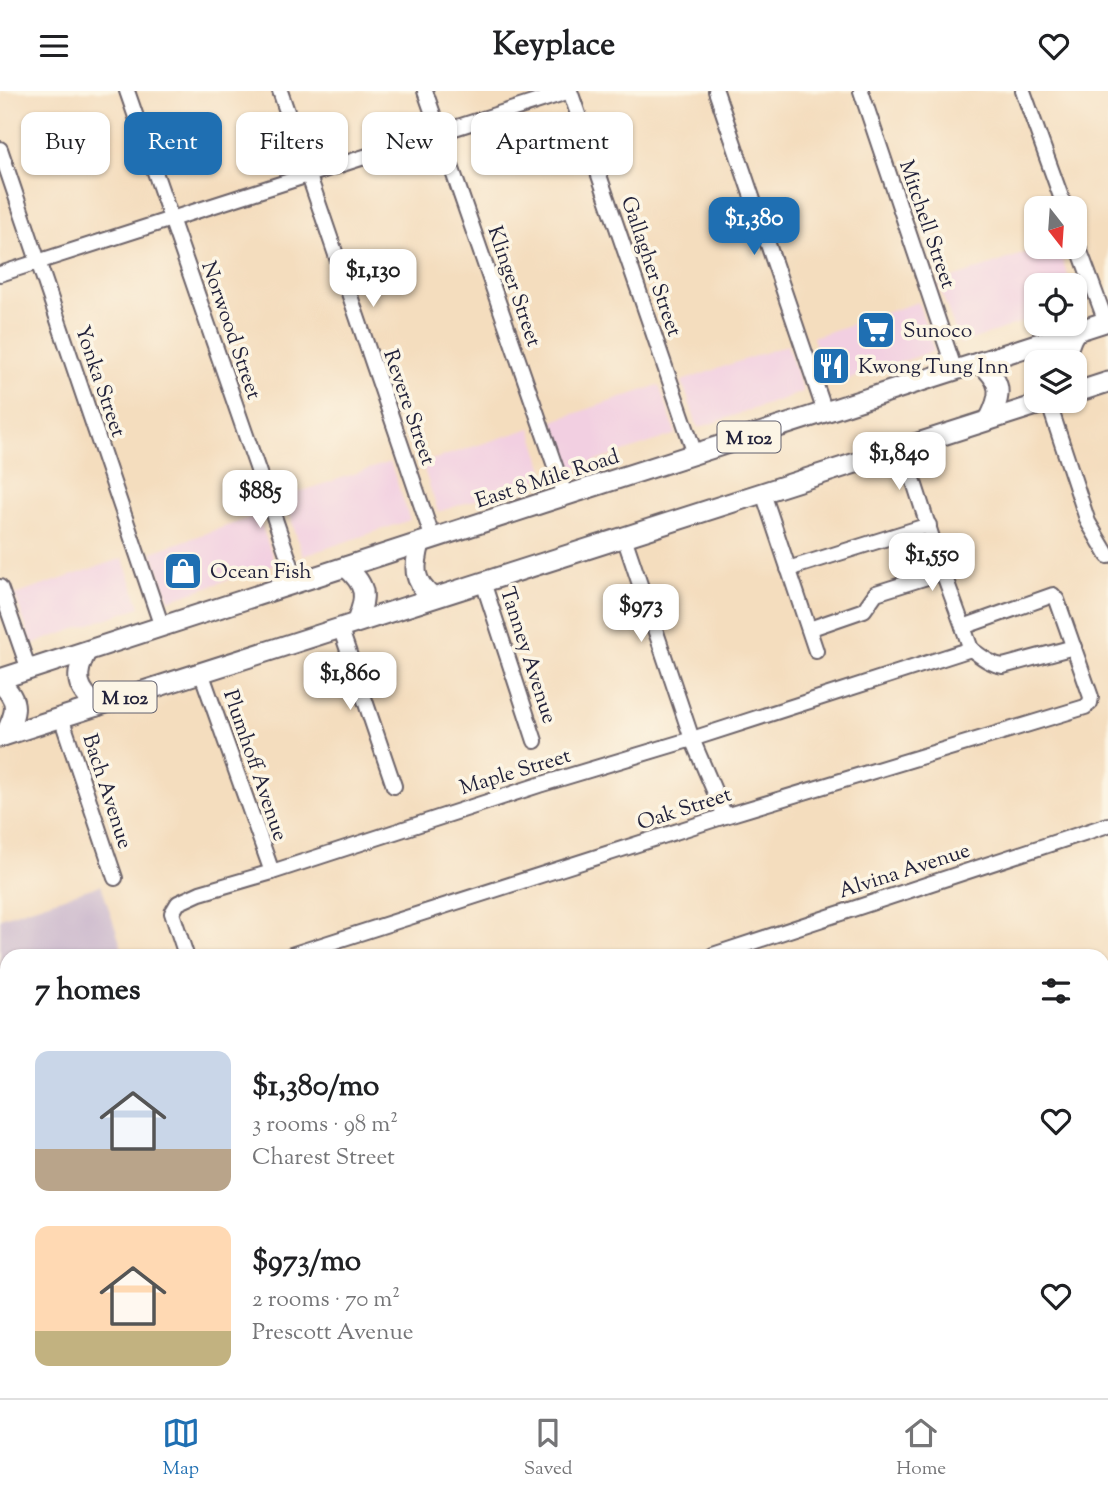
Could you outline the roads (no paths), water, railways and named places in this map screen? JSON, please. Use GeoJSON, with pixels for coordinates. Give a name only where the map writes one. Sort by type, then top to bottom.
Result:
{"type":"FeatureCollection","features":[{"type":"Feature","properties":{"kind":"highway","name":"East 8 Mile Road"},"geometry":{"type":"LineString","coordinates":[[1087,328],[1107,321]]}},
{"type":"Feature","properties":{"kind":"highway","name":"East 8 Mile Road"},"geometry":{"type":"LineString","coordinates":[[0,681],[565,495],[1062,336]]}},
{"type":"Feature","properties":{"kind":"highway"},"geometry":{"type":"LineString","coordinates":[[980,362],[993,376],[999,390],[996,406],[989,420]]}},
{"type":"Feature","properties":{"kind":"highway"},"geometry":{"type":"LineString","coordinates":[[1087,386],[1108,382]]}},
{"type":"Feature","properties":{"kind":"highway","name":"M 102"},"geometry":{"type":"LineString","coordinates":[[3,736],[1024,409]]}},
{"type":"Feature","properties":{"kind":"highway"},"geometry":{"type":"LineString","coordinates":[[426,541],[416,560],[417,577],[424,591],[432,597]]}},
{"type":"Feature","properties":{"kind":"highway"},"geometry":{"type":"LineString","coordinates":[[346,567],[364,590],[363,606],[348,624]]}},
{"type":"Feature","properties":{"kind":"highway"},"geometry":{"type":"LineString","coordinates":[[86,652],[78,680],[83,692],[97,706]]}},
{"type":"Feature","properties":{"kind":"highway"},"geometry":{"type":"LineString","coordinates":[[0,681],[11,694],[15,706],[15,713],[3,736]]}},
{"type":"Feature","properties":{"kind":"street","name":"Norwood Street"},"geometry":{"type":"LineString","coordinates":[[127,91],[298,583]]}},
{"type":"Feature","properties":{"kind":"street","name":"Revere Street"},"geometry":{"type":"LineString","coordinates":[[280,91],[426,541]]}},
{"type":"Feature","properties":{"kind":"street","name":"Klinger Street"},"geometry":{"type":"LineString","coordinates":[[425,91],[432,112]]}},
{"type":"Feature","properties":{"kind":"street"},"geometry":{"type":"LineString","coordinates":[[457,128],[570,91]]}},
{"type":"Feature","properties":{"kind":"street","name":"Gallagher Street"},"geometry":{"type":"LineString","coordinates":[[570,91],[695,454]]}},
{"type":"Feature","properties":{"kind":"street"},"geometry":{"type":"LineString","coordinates":[[716,91],[825,412]]}},
{"type":"Feature","properties":{"kind":"street","name":"Mitchell Street"},"geometry":{"type":"LineString","coordinates":[[861,91],[955,370]]}},
{"type":"Feature","properties":{"kind":"street"},"geometry":{"type":"LineString","coordinates":[[1023,91],[1061,196]]}},
{"type":"Feature","properties":{"kind":"street","name":"Yonka Street"},"geometry":{"type":"LineString","coordinates":[[0,149],[162,627]]}},
{"type":"Feature","properties":{"kind":"street"},"geometry":{"type":"LineString","coordinates":[[0,274],[362,159]]}},
{"type":"Feature","properties":{"kind":"street","name":"Klinger Street"},"geometry":{"type":"LineString","coordinates":[[455,175],[565,495]]}},
{"type":"Feature","properties":{"kind":"street"},"geometry":{"type":"LineString","coordinates":[[1083,259],[1107,321]]}},
{"type":"Feature","properties":{"kind":"street"},"geometry":{"type":"LineString","coordinates":[[1052,413],[1088,522],[1108,556]]}},
{"type":"Feature","properties":{"kind":"street"},"geometry":{"type":"LineString","coordinates":[[903,448],[943,572],[963,627],[971,649],[987,661],[1003,666],[1074,647],[1057,600],[1052,595],[963,627]]}},
{"type":"Feature","properties":{"kind":"street"},"geometry":{"type":"LineString","coordinates":[[763,493],[816,651]]}},
{"type":"Feature","properties":{"kind":"street"},"geometry":{"type":"LineString","coordinates":[[788,569],[929,525]]}},
{"type":"Feature","properties":{"kind":"street"},"geometry":{"type":"LineString","coordinates":[[624,537],[692,739],[725,817]]}},
{"type":"Feature","properties":{"kind":"street"},"geometry":{"type":"LineString","coordinates":[[809,629],[864,610],[876,593],[943,572]]}},
{"type":"Feature","properties":{"kind":"street","name":"Tanney Avenue"},"geometry":{"type":"LineString","coordinates":[[482,582],[536,741]]}},
{"type":"Feature","properties":{"kind":"street"},"geometry":{"type":"LineString","coordinates":[[0,587],[29,670]]}},
{"type":"Feature","properties":{"kind":"street"},"geometry":{"type":"LineString","coordinates":[[348,624],[394,786]]}},
{"type":"Feature","properties":{"kind":"street","name":"Oak Street"},"geometry":{"type":"LineString","coordinates":[[310,949],[725,817],[1085,707],[1090,703],[1091,697],[1074,647]]}},
{"type":"Feature","properties":{"kind":"street","name":"Maple Street"},"geometry":{"type":"LineString","coordinates":[[184,949],[172,912],[178,903],[200,893],[272,873],[539,785],[971,649]]}},
{"type":"Feature","properties":{"kind":"street","name":"Plumhoff Avenue"},"geometry":{"type":"LineString","coordinates":[[201,672],[272,873]]}},
{"type":"Feature","properties":{"kind":"street","name":"Bach Avenue"},"geometry":{"type":"LineString","coordinates":[[61,717],[115,879]]}},
{"type":"Feature","properties":{"kind":"street","name":"Alvina Avenue"},"geometry":{"type":"LineString","coordinates":[[731,949],[1108,825]]}},
{"type":"Feature","properties":{"kind":"place","name":"Sunoco"},"geometry":{"type":"Point","coordinates":[876,330]}},
{"type":"Feature","properties":{"kind":"place","name":"Kwong Tung Inn"},"geometry":{"type":"Point","coordinates":[831,366]}},
{"type":"Feature","properties":{"kind":"place","name":"Ocean Fish"},"geometry":{"type":"Point","coordinates":[183,571]}}]}
